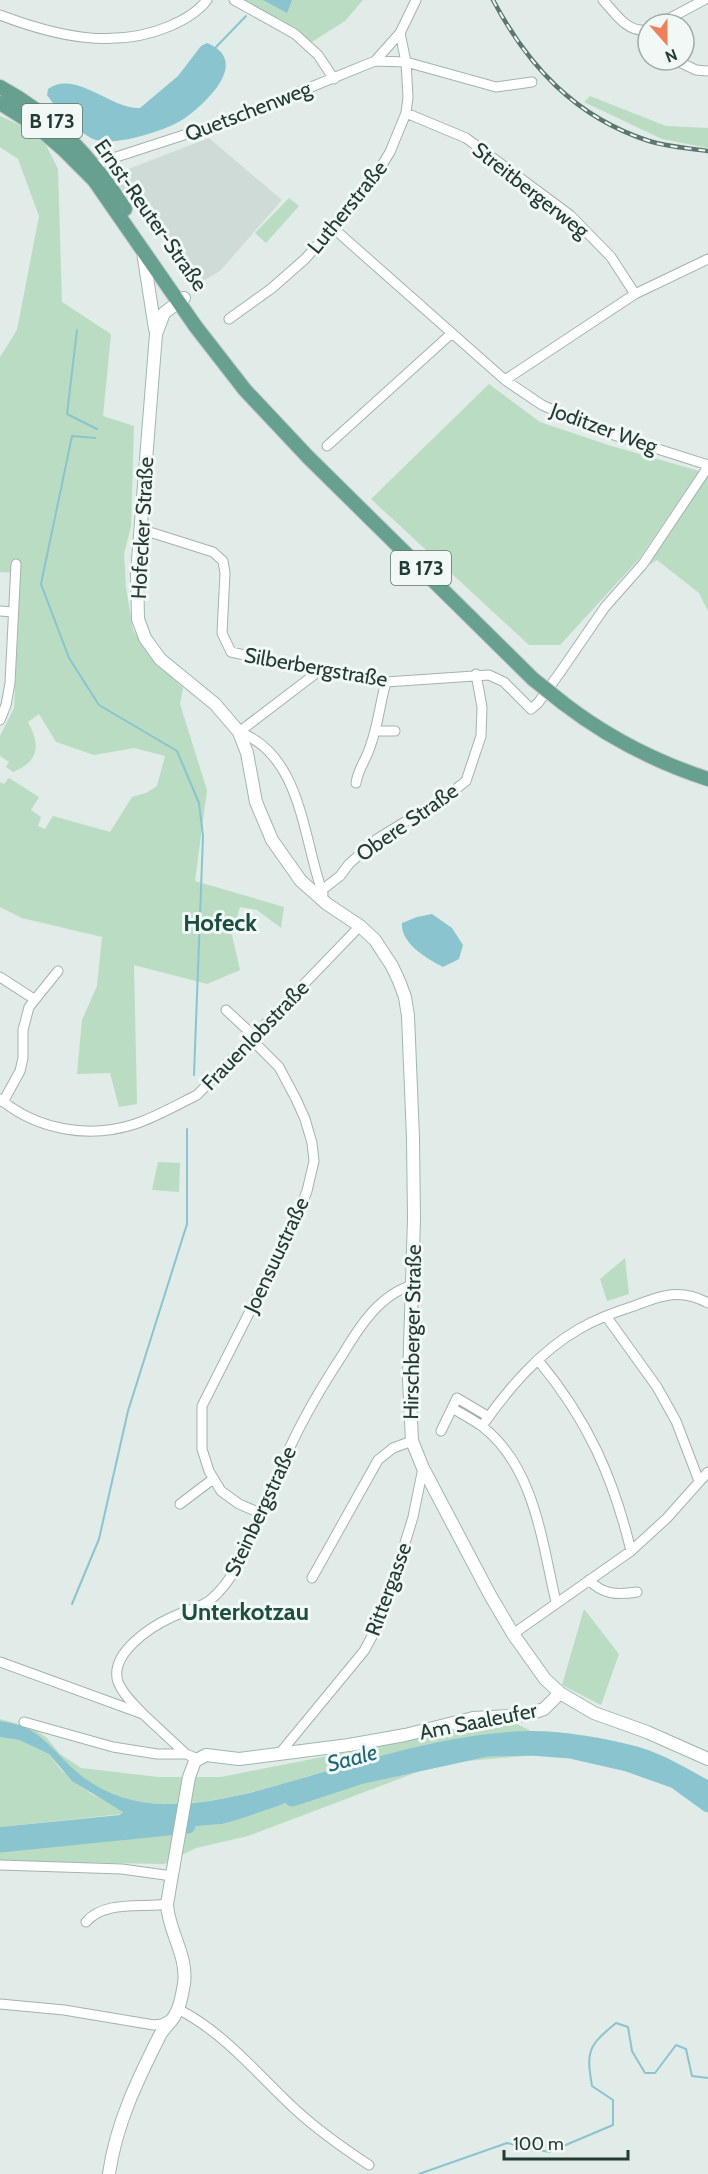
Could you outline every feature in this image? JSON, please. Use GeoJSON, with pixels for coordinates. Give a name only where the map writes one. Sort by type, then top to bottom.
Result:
{"type":"FeatureCollection","features":[{"type":"Feature","properties":{"kind":"main road","name":"Ernst-Reuter-Straße"},"geometry":{"type":"LineString","coordinates":[[0,87],[25,101],[78,145],[100,189],[181,300]]}},
{"type":"Feature","properties":{"kind":"main road","name":"Ernst-Reuter-Straße"},"geometry":{"type":"LineString","coordinates":[[0,103],[35,125],[91,170],[245,390],[308,457],[533,679],[581,717],[631,747],[663,763],[708,779]]}},
{"type":"Feature","properties":{"kind":"main road","name":"Hofecker Straße"},"geometry":{"type":"LineString","coordinates":[[143,250],[156,334],[137,573],[138,619],[145,638],[160,659],[215,704],[239,732],[247,753],[256,802],[272,840],[301,880],[327,904],[360,926]]}},
{"type":"Feature","properties":{"kind":"main road","name":"Hofecker Straße"},"geometry":{"type":"LineString","coordinates":[[156,334],[164,313],[181,300]]}},
{"type":"Feature","properties":{"kind":"main road","name":"Hirschberger Straße"},"geometry":{"type":"LineString","coordinates":[[360,926],[375,940],[392,966],[405,997],[408,1016],[413,1138],[409,1379],[412,1441],[423,1470],[490,1595],[513,1634],[545,1678],[560,1693],[594,1713],[647,1732],[708,1759]]}},
{"type":"Feature","properties":{"kind":"main road","name":"Am Saaleufer"},"geometry":{"type":"LineString","coordinates":[[198,1759],[211,1755],[239,1759],[349,1745],[473,1718],[526,1715],[544,1709],[560,1693]]}},
{"type":"Feature","properties":{"kind":"main road"},"geometry":{"type":"LineString","coordinates":[[109,2174],[117,2133],[131,2093],[158,2039],[176,2014],[184,1983],[184,1966],[167,1904],[189,1777],[193,1764],[198,1759]]}},
{"type":"Feature","properties":{"kind":"street"},"geometry":{"type":"LineString","coordinates":[[0,15],[69,36],[131,38],[166,28],[196,12],[207,0]]}},
{"type":"Feature","properties":{"kind":"street"},"geometry":{"type":"LineString","coordinates":[[234,0],[296,34],[318,55],[334,79]]}},
{"type":"Feature","properties":{"kind":"street"},"geometry":{"type":"LineString","coordinates":[[400,33],[416,0]]}},
{"type":"Feature","properties":{"kind":"street"},"geometry":{"type":"LineString","coordinates":[[603,0],[628,27],[636,31]]}},
{"type":"Feature","properties":{"kind":"street"},"geometry":{"type":"LineString","coordinates":[[682,12],[704,0]]}},
{"type":"Feature","properties":{"kind":"street","name":"Quetschenweg"},"geometry":{"type":"LineString","coordinates":[[91,170],[107,160],[230,120],[375,61],[400,33]]}},
{"type":"Feature","properties":{"kind":"street","name":"Lutherstraße"},"geometry":{"type":"LineString","coordinates":[[229,319],[305,260],[351,208],[390,152],[406,113],[408,82],[400,33]]}},
{"type":"Feature","properties":{"kind":"street"},"geometry":{"type":"LineString","coordinates":[[375,61],[406,62],[496,87],[532,82]]}},
{"type":"Feature","properties":{"kind":"street","name":"Streitbergerweg"},"geometry":{"type":"LineString","coordinates":[[406,113],[466,138],[570,215],[611,256],[635,294]]}},
{"type":"Feature","properties":{"kind":"street","name":"Joditzer Weg"},"geometry":{"type":"LineString","coordinates":[[332,227],[505,380],[542,405],[601,431],[708,466]]}},
{"type":"Feature","properties":{"kind":"street"},"geometry":{"type":"LineString","coordinates":[[505,380],[635,294],[708,259]]}},
{"type":"Feature","properties":{"kind":"street"},"geometry":{"type":"LineString","coordinates":[[327,446],[452,333]]}},
{"type":"Feature","properties":{"kind":"street"},"geometry":{"type":"LineString","coordinates":[[476,674],[498,678],[527,706],[531,709],[535,706],[591,625],[643,564],[708,466]]}},
{"type":"Feature","properties":{"kind":"street","name":"Silberbergstraße"},"geometry":{"type":"LineString","coordinates":[[140,529],[213,552],[223,561],[225,573],[222,633],[231,652],[319,671],[386,682],[420,681],[476,674]]}},
{"type":"Feature","properties":{"kind":"street"},"geometry":{"type":"LineString","coordinates":[[0,720],[6,705],[10,683],[16,564]]}},
{"type":"Feature","properties":{"kind":"street"},"geometry":{"type":"LineString","coordinates":[[0,611],[13,612]]}},
{"type":"Feature","properties":{"kind":"street"},"geometry":{"type":"LineString","coordinates":[[239,732],[319,671]]}},
{"type":"Feature","properties":{"kind":"street","name":"Obere Straße"},"geometry":{"type":"LineString","coordinates":[[322,890],[340,876],[349,864],[377,839],[447,796],[466,781],[480,736],[482,707],[476,674]]}},
{"type":"Feature","properties":{"kind":"street"},"geometry":{"type":"LineString","coordinates":[[356,783],[358,771],[375,731],[386,682]]}},
{"type":"Feature","properties":{"kind":"street"},"geometry":{"type":"LineString","coordinates":[[375,731],[396,731]]}},
{"type":"Feature","properties":{"kind":"street"},"geometry":{"type":"LineString","coordinates":[[239,732],[252,737],[263,746],[285,774],[307,831],[315,873],[327,904]]}},
{"type":"Feature","properties":{"kind":"street","name":"Frauenlobstraße"},"geometry":{"type":"LineString","coordinates":[[2,1100],[24,1116],[52,1127],[78,1132],[108,1130],[135,1124],[197,1095],[360,926]]}},
{"type":"Feature","properties":{"kind":"street"},"geometry":{"type":"LineString","coordinates":[[2,1100],[20,1071],[25,1017],[34,999],[58,971]]}},
{"type":"Feature","properties":{"kind":"street"},"geometry":{"type":"LineString","coordinates":[[0,976],[34,999]]}},
{"type":"Feature","properties":{"kind":"street","name":"Joensuustraße"},"geometry":{"type":"LineString","coordinates":[[226,1010],[279,1066],[305,1119],[312,1143],[314,1161],[307,1191],[292,1228],[202,1406],[202,1449],[213,1479],[220,1491],[239,1504],[260,1513]]}},
{"type":"Feature","properties":{"kind":"street","name":"Steinbergstraße"},"geometry":{"type":"LineString","coordinates":[[186,1754],[124,1694],[118,1682],[116,1670],[129,1645],[172,1617],[193,1611],[210,1600],[226,1585],[240,1561],[291,1443],[320,1389],[363,1321],[394,1293],[412,1285]]}},
{"type":"Feature","properties":{"kind":"street"},"geometry":{"type":"LineString","coordinates":[[482,1426],[519,1379],[538,1360],[579,1328],[667,1295],[694,1295],[708,1304]]}},
{"type":"Feature","properties":{"kind":"street"},"geometry":{"type":"LineString","coordinates":[[606,1316],[657,1387],[675,1421],[699,1481]]}},
{"type":"Feature","properties":{"kind":"street"},"geometry":{"type":"LineString","coordinates":[[538,1360],[576,1410],[599,1455],[615,1492],[631,1551]]}},
{"type":"Feature","properties":{"kind":"street"},"geometry":{"type":"LineString","coordinates":[[441,1431],[457,1398],[489,1417]]}},
{"type":"Feature","properties":{"kind":"street"},"geometry":{"type":"LineString","coordinates":[[452,1408],[482,1426],[508,1455],[533,1502],[556,1602]]}},
{"type":"Feature","properties":{"kind":"street"},"geometry":{"type":"LineString","coordinates":[[312,1578],[378,1460],[393,1448],[412,1441]]}},
{"type":"Feature","properties":{"kind":"street","name":"Rittergasse"},"geometry":{"type":"LineString","coordinates":[[280,1753],[364,1651],[382,1618],[413,1517],[423,1470]]}},
{"type":"Feature","properties":{"kind":"street"},"geometry":{"type":"LineString","coordinates":[[513,1634],[631,1551],[666,1518],[708,1472]]}},
{"type":"Feature","properties":{"kind":"street"},"geometry":{"type":"LineString","coordinates":[[180,1504],[213,1479]]}},
{"type":"Feature","properties":{"kind":"street"},"geometry":{"type":"LineString","coordinates":[[589,1580],[607,1593],[621,1595],[637,1592]]}},
{"type":"Feature","properties":{"kind":"street"},"geometry":{"type":"LineString","coordinates":[[0,1662],[143,1714]]}},
{"type":"Feature","properties":{"kind":"street"},"geometry":{"type":"LineString","coordinates":[[24,1722],[113,1747],[157,1754],[186,1754],[198,1759]]}},
{"type":"Feature","properties":{"kind":"street"},"geometry":{"type":"LineString","coordinates":[[0,1865],[173,1870]]}},
{"type":"Feature","properties":{"kind":"street"},"geometry":{"type":"LineString","coordinates":[[86,1922],[95,1914],[113,1908],[167,1904]]}},
{"type":"Feature","properties":{"kind":"street"},"geometry":{"type":"LineString","coordinates":[[0,2004],[64,2010],[145,2023],[162,2024],[176,2014],[200,2021],[251,2063],[295,2109],[333,2142],[369,2165]]}},
{"type":"Feature","properties":{"kind":"street"},"geometry":{"type":"LineString","coordinates":[[145,2023],[153,2027],[158,2039]]}},
{"type":"Feature","properties":{"kind":"shaded area"},"geometry":{"type":"Polygon","coordinates":[[[209,138],[282,200],[220,271],[196,285],[145,214],[131,208],[120,186],[118,173],[209,138]]]}},
{"type":"Feature","properties":{"kind":"green space"},"geometry":{"type":"Polygon","coordinates":[[[234,0],[363,0],[345,21],[307,45],[234,0]]]}},
{"type":"Feature","properties":{"kind":"green space"},"geometry":{"type":"Polygon","coordinates":[[[590,96],[666,126],[708,128],[708,148],[662,139],[584,102],[590,96]]]}},
{"type":"Feature","properties":{"kind":"green space"},"geometry":{"type":"Polygon","coordinates":[[[0,116],[20,125],[45,143],[58,169],[62,302],[111,334],[103,416],[134,426],[131,526],[124,554],[126,587],[133,630],[151,658],[183,688],[180,704],[207,790],[195,881],[284,907],[281,928],[257,910],[240,907],[232,935],[240,970],[207,984],[134,965],[137,1104],[119,1107],[110,1073],[77,1074],[82,1020],[97,986],[102,937],[22,918],[0,907],[0,782],[4,784],[9,778],[39,797],[31,810],[41,817],[38,826],[45,829],[53,816],[110,832],[132,797],[146,793],[157,786],[165,756],[134,748],[94,755],[56,742],[39,714],[28,722],[36,745],[33,757],[28,763],[13,772],[6,767],[9,762],[0,756],[0,736],[14,708],[19,606],[18,573],[0,572],[0,357],[17,330],[39,216],[18,159],[0,147],[0,116]]]}},
{"type":"Feature","properties":{"kind":"green space"},"geometry":{"type":"Polygon","coordinates":[[[289,198],[299,206],[266,243],[255,233],[289,198]]]}},
{"type":"Feature","properties":{"kind":"green space"},"geometry":{"type":"Polygon","coordinates":[[[489,384],[540,422],[608,445],[699,471],[639,559],[560,645],[529,645],[371,499],[489,384]]]}},
{"type":"Feature","properties":{"kind":"green space"},"geometry":{"type":"Polygon","coordinates":[[[708,476],[708,611],[699,593],[657,560],[649,565],[708,476]]]}},
{"type":"Feature","properties":{"kind":"green space"},"geometry":{"type":"Polygon","coordinates":[[[158,1162],[180,1163],[179,1192],[152,1190],[158,1162]]]}},
{"type":"Feature","properties":{"kind":"green space"},"geometry":{"type":"Polygon","coordinates":[[[625,1258],[629,1294],[607,1301],[600,1279],[625,1258]]]}},
{"type":"Feature","properties":{"kind":"green space"},"geometry":{"type":"Polygon","coordinates":[[[584,1609],[619,1654],[601,1705],[562,1685],[584,1609]]]}},
{"type":"Feature","properties":{"kind":"green space"},"geometry":{"type":"Polygon","coordinates":[[[0,1719],[30,1727],[46,1737],[60,1754],[81,1768],[158,1777],[221,1777],[509,1720],[531,1731],[487,1735],[422,1747],[357,1762],[222,1799],[166,1804],[138,1802],[122,1798],[90,1783],[35,1733],[26,1728],[0,1721],[0,1719]]]}},
{"type":"Feature","properties":{"kind":"green space"},"geometry":{"type":"Polygon","coordinates":[[[0,1737],[19,1740],[49,1754],[61,1770],[91,1794],[122,1809],[122,1814],[0,1827],[0,1737]]]}},
{"type":"Feature","properties":{"kind":"green space"},"geometry":{"type":"Polygon","coordinates":[[[488,1746],[572,1747],[558,1753],[468,1761],[420,1771],[248,1836],[196,1848],[164,1864],[0,1861],[0,1844],[222,1824],[250,1816],[357,1775],[446,1753],[488,1746]]]}},
{"type":"Feature","properties":{"kind":"water"},"geometry":{"type":"Polygon","coordinates":[[[263,0],[292,0],[287,13],[263,0]]]}},
{"type":"Feature","properties":{"kind":"water"},"geometry":{"type":"Polygon","coordinates":[[[207,43],[220,51],[225,60],[225,70],[221,81],[204,102],[185,118],[167,128],[113,141],[93,139],[67,119],[47,95],[48,89],[59,84],[70,84],[129,107],[140,108],[178,76],[201,46],[207,43]]]}},
{"type":"Feature","properties":{"kind":"water"},"geometry":{"type":"Polygon","coordinates":[[[432,914],[452,928],[463,945],[459,959],[443,967],[410,944],[403,930],[402,923],[432,914]]]}},
{"type":"Feature","properties":{"kind":"water"},"geometry":{"type":"Polygon","coordinates":[[[0,1721],[35,1733],[77,1772],[96,1786],[118,1796],[141,1802],[184,1804],[205,1802],[264,1789],[452,1739],[531,1731],[599,1738],[657,1753],[708,1780],[708,1805],[693,1791],[674,1780],[602,1754],[552,1745],[494,1746],[455,1752],[370,1771],[273,1808],[222,1824],[0,1843],[0,1827],[120,1815],[123,1812],[72,1781],[49,1754],[19,1740],[0,1737],[0,1721]]]}},
{"type":"Feature","properties":{"kind":"waterway"},"geometry":{"type":"LineString","coordinates":[[216,47],[246,16]]}},
{"type":"Feature","properties":{"kind":"waterway"},"geometry":{"type":"LineString","coordinates":[[77,330],[67,414],[97,429]]}},
{"type":"Feature","properties":{"kind":"waterway"},"geometry":{"type":"LineString","coordinates":[[95,438],[72,436],[41,584],[69,658],[99,705],[177,751],[199,803],[203,836],[194,1075]]}},
{"type":"Feature","properties":{"kind":"waterway"},"geometry":{"type":"LineString","coordinates":[[72,1604],[99,1539],[128,1411],[187,1224],[187,1129]]}},
{"type":"Feature","properties":{"kind":"waterway","name":"Saale"},"geometry":{"type":"LineString","coordinates":[[292,1799],[359,1777],[487,1749],[531,1748],[570,1751],[627,1764],[675,1781],[708,1805]]}},
{"type":"Feature","properties":{"kind":"waterway","name":"Saale"},"geometry":{"type":"LineString","coordinates":[[0,1845],[188,1826]]}},
{"type":"Feature","properties":{"kind":"waterway"},"geometry":{"type":"LineString","coordinates":[[419,2174],[507,2143],[549,2152],[613,2125],[613,2100],[592,2086],[589,2065],[591,2050],[616,2023],[628,2027],[632,2051],[645,2073],[655,2073],[676,2045],[686,2049],[692,2076],[708,2078]]}},
{"type":"Feature","properties":{"kind":"railway"},"geometry":{"type":"LineString","coordinates":[[493,0],[538,67],[576,103],[622,131],[649,141],[708,151]]}},
{"type":"Feature","properties":{"kind":"district","name":"Hofeck"},"geometry":{"type":"Point","coordinates":[220,922]}},
{"type":"Feature","properties":{"kind":"district","name":"Unterkotzau"},"geometry":{"type":"Point","coordinates":[245,1611]}}]}
